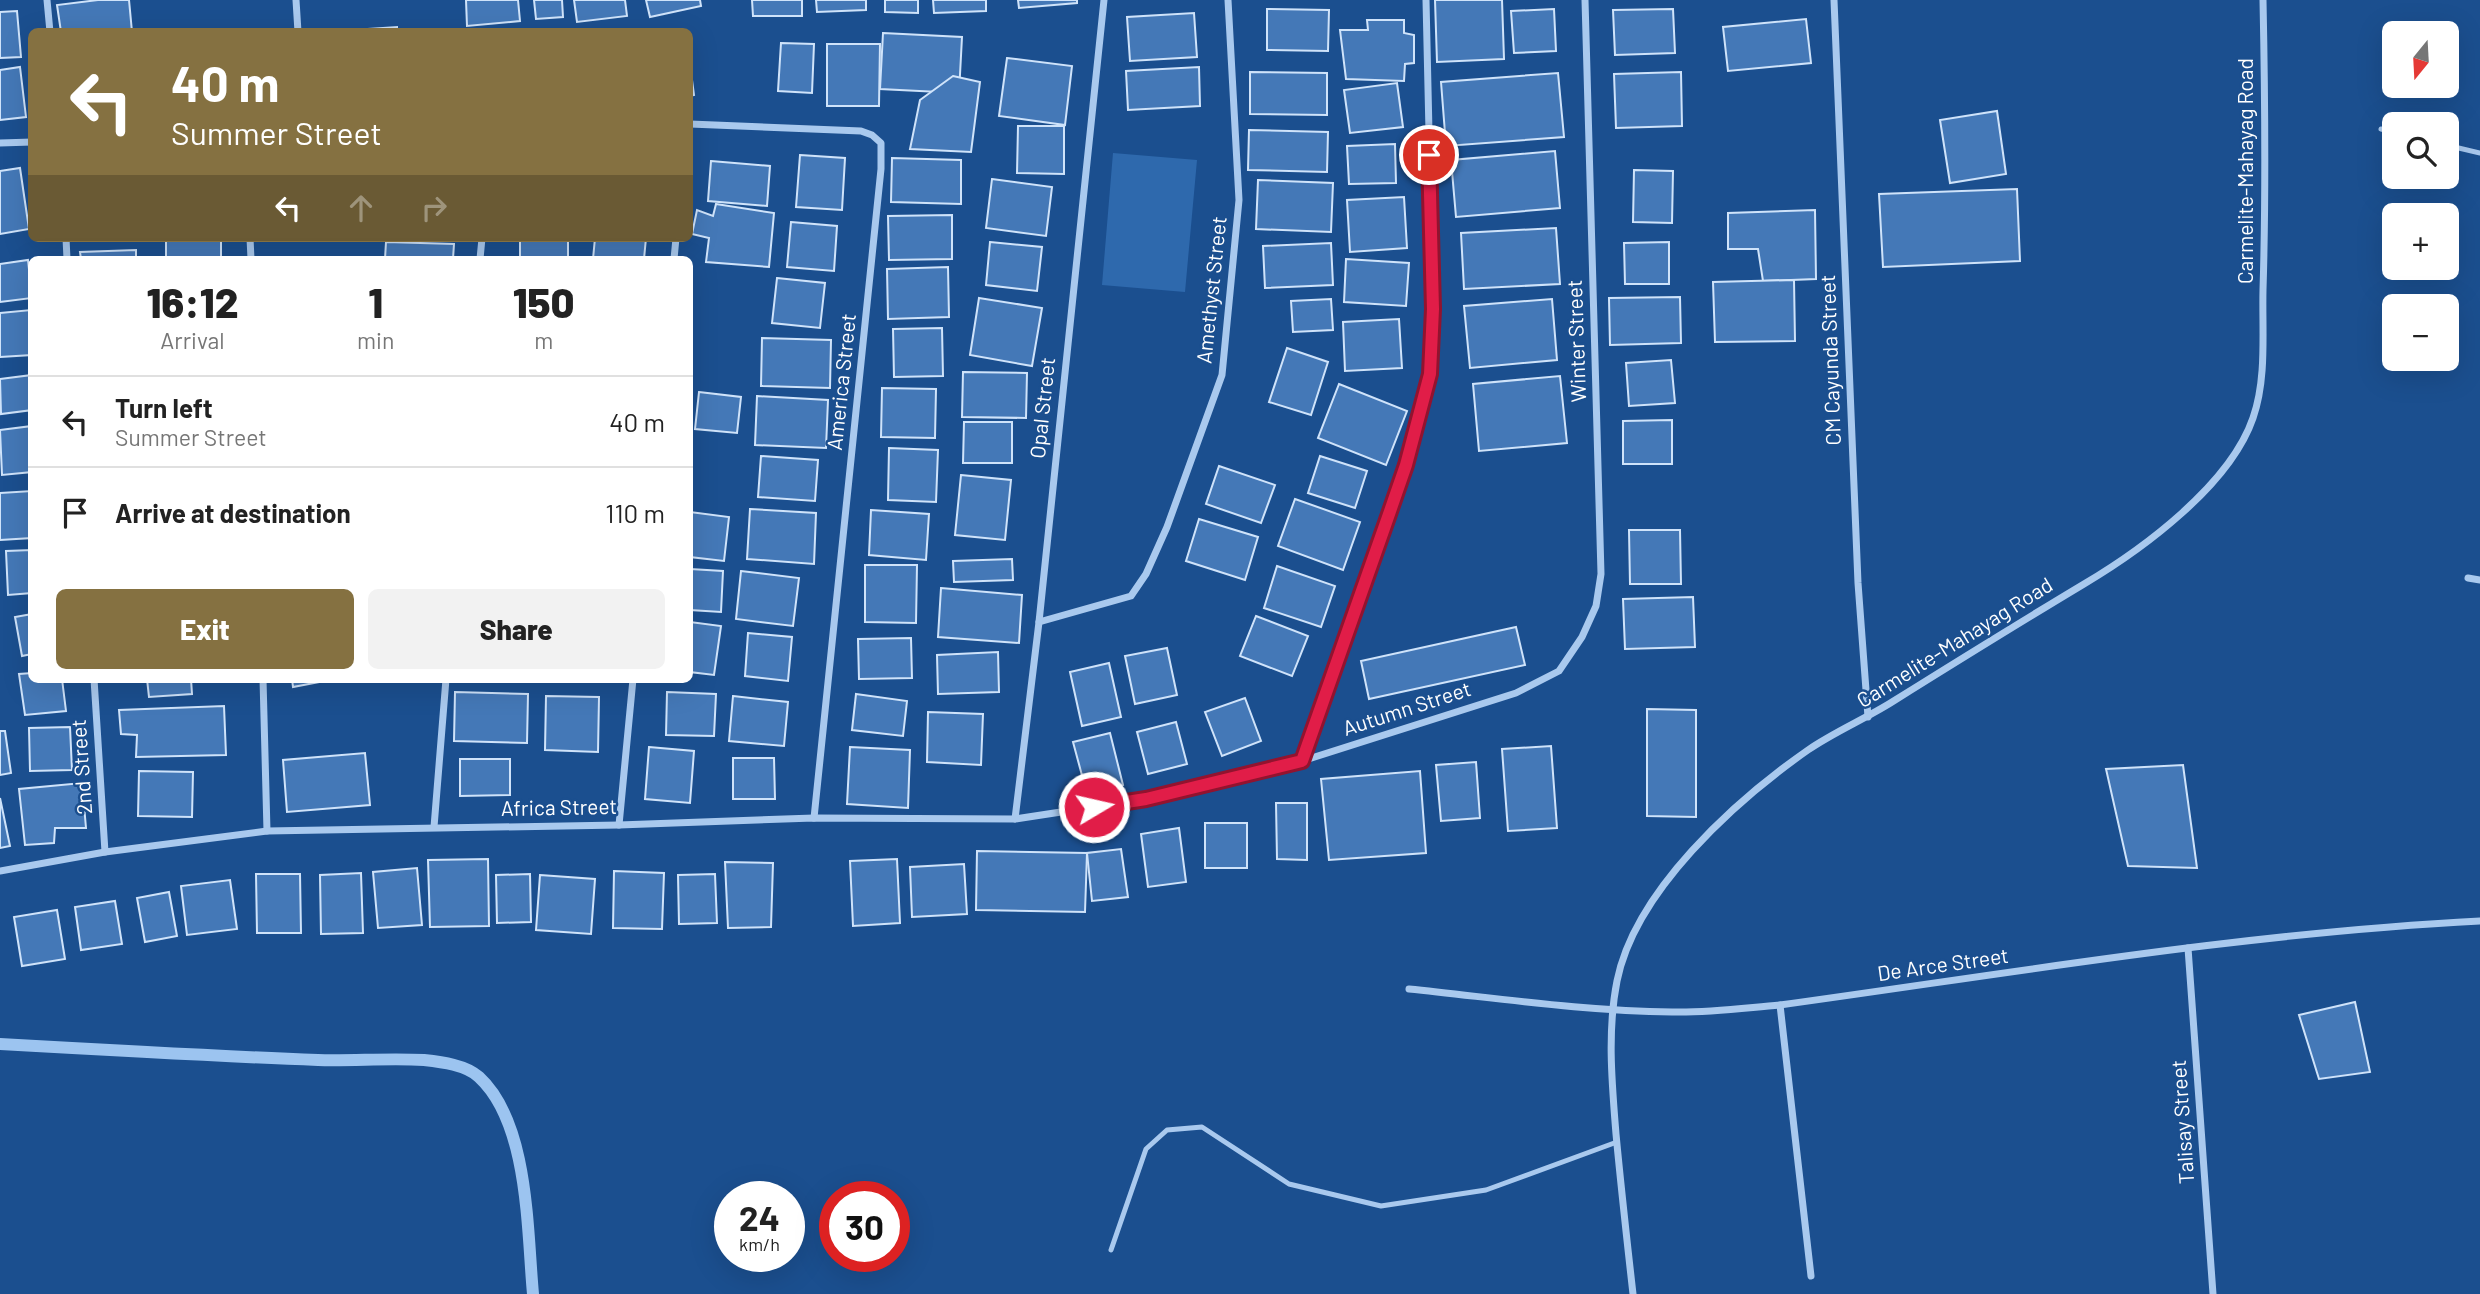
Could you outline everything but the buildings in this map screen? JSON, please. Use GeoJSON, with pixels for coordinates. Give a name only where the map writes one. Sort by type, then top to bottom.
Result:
{"type":"FeatureCollection","features":[{"type":"Feature","properties":{"kind":"street"},"geometry":{"type":"LineString","coordinates":[[47,0],[50,28]]}},
{"type":"Feature","properties":{"kind":"street"},"geometry":{"type":"LineString","coordinates":[[296,0],[298,28]]}},
{"type":"Feature","properties":{"kind":"street","name":"Opal Street"},"geometry":{"type":"LineString","coordinates":[[1015,819],[1039,622],[1104,0]]}},
{"type":"Feature","properties":{"kind":"street","name":"Amethyst Street"},"geometry":{"type":"LineString","coordinates":[[1039,622],[1130,596],[1146,574],[1167,527],[1222,374],[1239,200],[1228,0]]}},
{"type":"Feature","properties":{"kind":"street"},"geometry":{"type":"LineString","coordinates":[[1302,761],[1406,465],[1430,374],[1433,309],[1426,0]]}},
{"type":"Feature","properties":{"kind":"street","name":"Winter Street"},"geometry":{"type":"LineString","coordinates":[[1559,671],[1582,637],[1596,606],[1601,574],[1586,0]]}},
{"type":"Feature","properties":{"kind":"street","name":"CM Cayunda Street"},"geometry":{"type":"LineString","coordinates":[[1834,0],[1858,570],[1868,717]]}},
{"type":"Feature","properties":{"kind":"street","name":"Carmelite-Mahayag Road"},"geometry":{"type":"LineString","coordinates":[[1633,1294],[1614,1102],[1613,1011],[1620,969],[1639,922],[1683,861],[1728,816],[1779,773],[1811,748],[1868,717],[2113,566],[2168,524],[2210,484],[2239,450],[2254,416],[2261,374],[2266,166],[2263,0]]}},
{"type":"Feature","properties":{"kind":"street","name":"America Street"},"geometry":{"type":"LineString","coordinates":[[693,124],[861,131],[872,135],[881,143],[881,169],[814,818]]}},
{"type":"Feature","properties":{"kind":"street"},"geometry":{"type":"LineString","coordinates":[[0,143],[28,142]]}},
{"type":"Feature","properties":{"kind":"street"},"geometry":{"type":"LineString","coordinates":[[2468,578],[2480,580]]}},
{"type":"Feature","properties":{"kind":"street","name":"Autumn Street"},"geometry":{"type":"LineString","coordinates":[[1015,819],[1146,799],[1302,761],[1516,693],[1559,671]]}},
{"type":"Feature","properties":{"kind":"street","name":"2nd Street"},"geometry":{"type":"LineString","coordinates":[[94,683],[105,852]]}},
{"type":"Feature","properties":{"kind":"street"},"geometry":{"type":"LineString","coordinates":[[263,683],[267,831]]}},
{"type":"Feature","properties":{"kind":"street"},"geometry":{"type":"LineString","coordinates":[[434,827],[446,683]]}},
{"type":"Feature","properties":{"kind":"street"},"geometry":{"type":"LineString","coordinates":[[619,825],[634,683]]}},
{"type":"Feature","properties":{"kind":"street","name":"Africa Street"},"geometry":{"type":"LineString","coordinates":[[0,871],[105,852],[267,831],[619,825],[814,818],[1015,819]]}},
{"type":"Feature","properties":{"kind":"street","name":"De Arce Street"},"geometry":{"type":"LineString","coordinates":[[1409,989],[1613,1011],[1676,1012],[1780,1005],[2188,948],[2480,921]]}},
{"type":"Feature","properties":{"kind":"street","name":"Talisay Street"},"geometry":{"type":"LineString","coordinates":[[2188,948],[2213,1294]]}},
{"type":"Feature","properties":{"kind":"street"},"geometry":{"type":"LineString","coordinates":[[1780,1005],[1811,1276]]}},
{"type":"Feature","properties":{"kind":"lane"},"geometry":{"type":"LineString","coordinates":[[2459,148],[2480,153]]}},
{"type":"Feature","properties":{"kind":"lane"},"geometry":{"type":"LineString","coordinates":[[1111,1250],[1146,1149],[1167,1130],[1202,1127],[1289,1184],[1381,1206],[1486,1190],[1617,1142]]}},
{"type":"Feature","properties":{"kind":"shaded area"},"geometry":{"type":"Polygon","coordinates":[[[1113,153],[1197,160],[1185,292],[1102,285],[1113,153]]]}},
{"type":"Feature","properties":{"kind":"waterway"},"geometry":{"type":"LineString","coordinates":[[0,1044],[318,1060],[424,1060],[446,1063],[474,1073],[495,1097],[508,1121],[516,1149],[526,1209],[533,1294]]}},
{"type":"Feature","properties":{"kind":"route"},"geometry":{"type":"LineString","coordinates":[[1094,807],[1146,799],[1302,761],[1406,465],[1430,374],[1433,309],[1429,155]]}}]}
